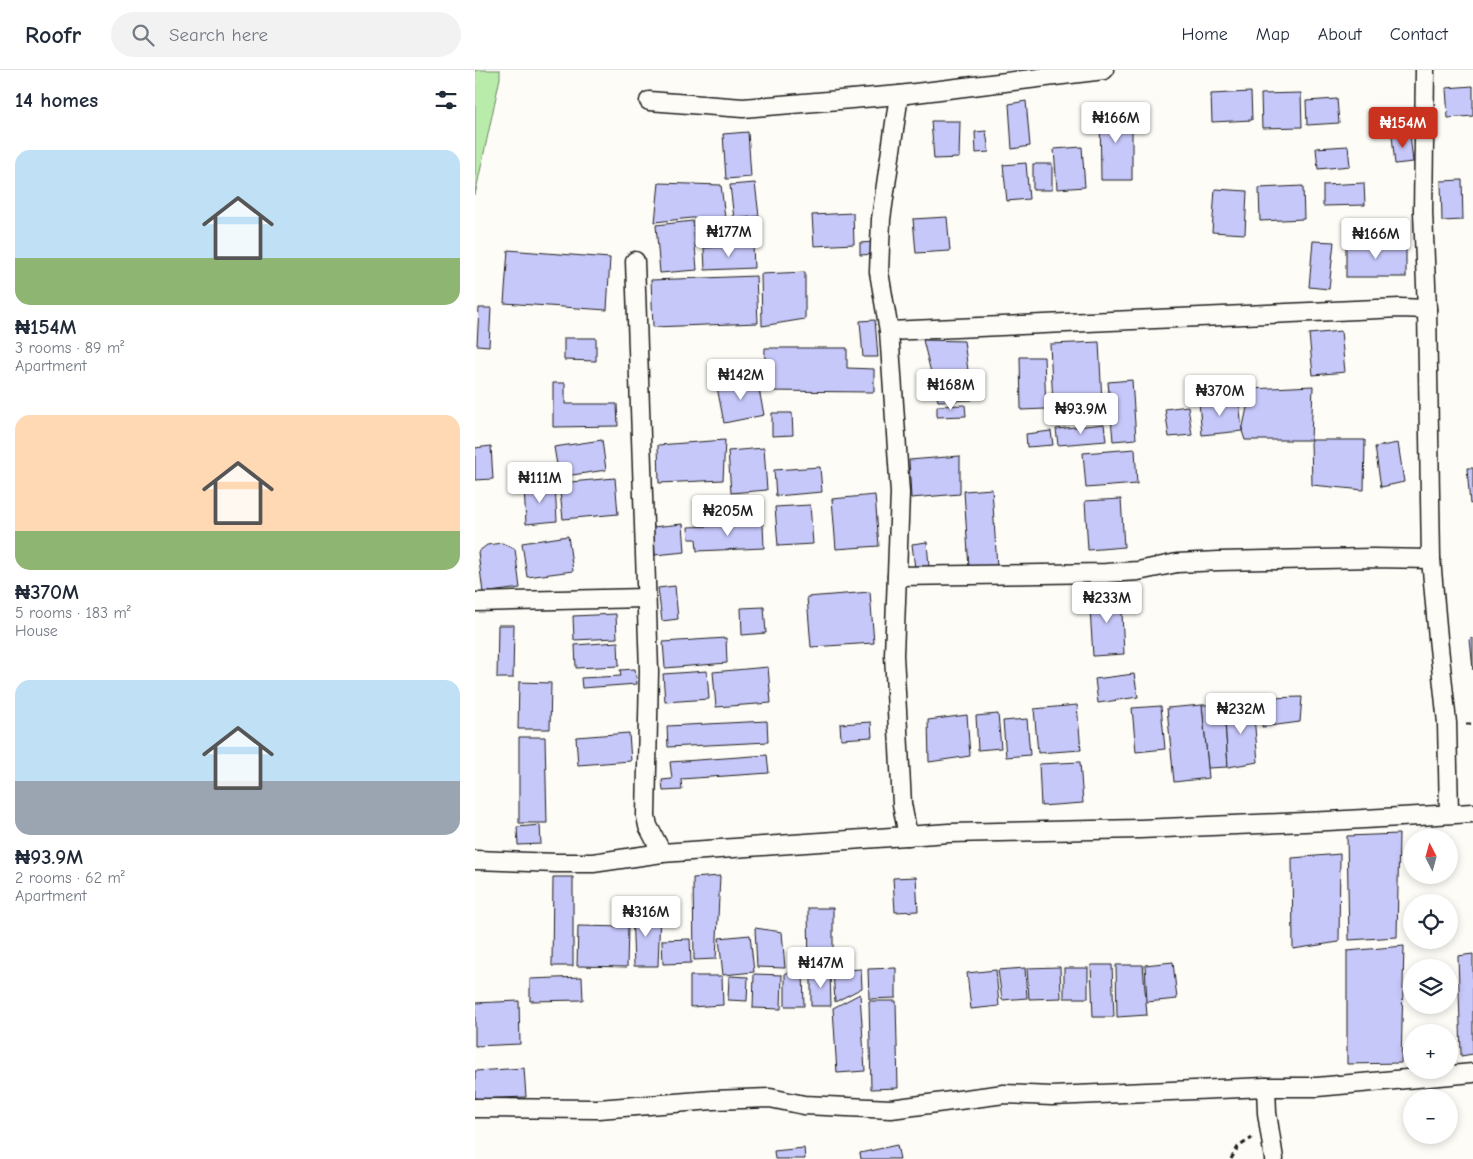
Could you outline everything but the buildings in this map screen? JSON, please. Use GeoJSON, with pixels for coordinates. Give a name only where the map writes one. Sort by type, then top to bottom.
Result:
{"type":"FeatureCollection","features":[{"type":"Feature","properties":{"kind":"street"},"geometry":{"type":"LineString","coordinates":[[649,101],[743,108],[899,95],[1104,70]]}},
{"type":"Feature","properties":{"kind":"street"},"geometry":{"type":"LineString","coordinates":[[1425,70],[1423,212],[1427,309],[1431,559],[1447,724],[1449,813]]}},
{"type":"Feature","properties":{"kind":"street"},"geometry":{"type":"LineString","coordinates":[[899,95],[881,219],[879,272],[889,331],[899,492],[894,655],[902,804],[908,836]]}},
{"type":"Feature","properties":{"kind":"street"},"geometry":{"type":"LineString","coordinates":[[635,261],[649,671],[646,816],[648,826],[662,853]]}},
{"type":"Feature","properties":{"kind":"street"},"geometry":{"type":"LineString","coordinates":[[889,331],[1390,308],[1427,309]]}},
{"type":"Feature","properties":{"kind":"street"},"geometry":{"type":"LineString","coordinates":[[897,576],[1106,573],[1138,571],[1177,563],[1219,561],[1373,558],[1431,559]]}},
{"type":"Feature","properties":{"kind":"street"},"geometry":{"type":"LineString","coordinates":[[475,602],[647,598]]}},
{"type":"Feature","properties":{"kind":"street"},"geometry":{"type":"LineString","coordinates":[[475,860],[593,863],[662,853],[949,833],[1140,829],[1473,813]]}},
{"type":"Feature","properties":{"kind":"street"},"geometry":{"type":"LineString","coordinates":[[475,1108],[597,1109],[713,1100],[770,1098],[804,1105],[891,1109],[1004,1094],[1052,1096],[1266,1087],[1317,1088],[1473,1073]]}},
{"type":"Feature","properties":{"kind":"street"},"geometry":{"type":"LineString","coordinates":[[1266,1087],[1267,1113],[1274,1159]]}},
{"type":"Feature","properties":{"kind":"green space"},"geometry":{"type":"Polygon","coordinates":[[[475,70],[500,70],[500,78],[475,195],[475,70]]]}}]}
